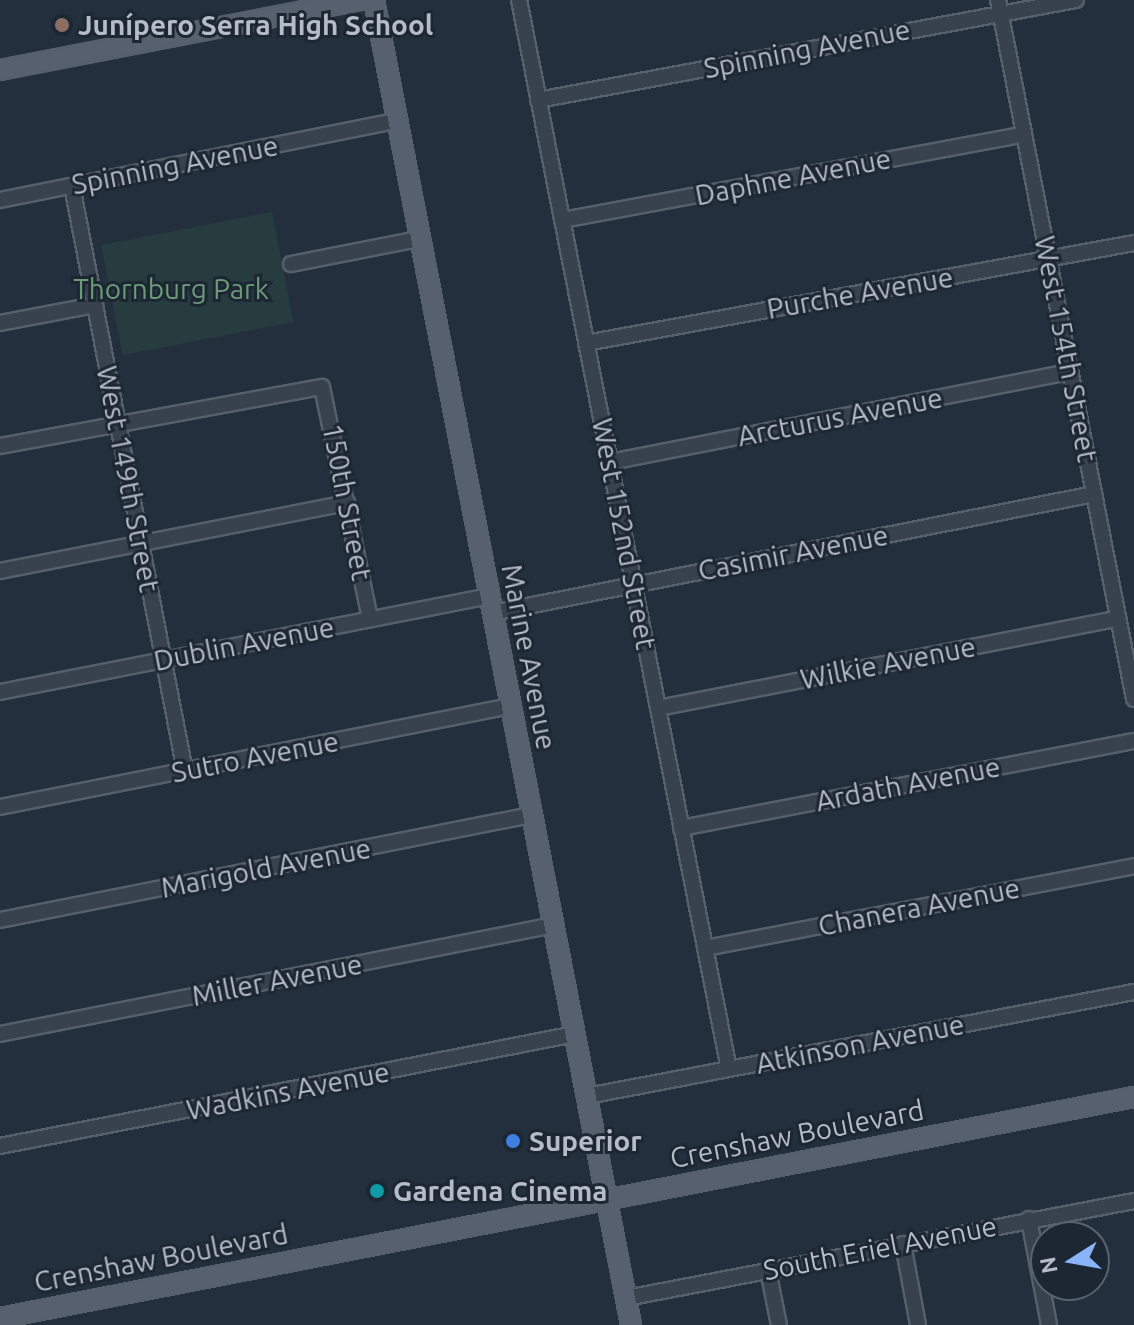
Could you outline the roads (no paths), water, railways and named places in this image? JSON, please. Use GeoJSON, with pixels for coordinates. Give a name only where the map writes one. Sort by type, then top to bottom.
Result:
{"type":"FeatureCollection","features":[{"type":"Feature","properties":{"kind":"main road"},"geometry":{"type":"LineString","coordinates":[[0,70],[361,0]]}},
{"type":"Feature","properties":{"kind":"main road","name":"Marine Avenue"},"geometry":{"type":"LineString","coordinates":[[374,0],[631,1325]]}},
{"type":"Feature","properties":{"kind":"main road","name":"Crenshaw Boulevard"},"geometry":{"type":"LineString","coordinates":[[2,1316],[1134,1097]]}},
{"type":"Feature","properties":{"kind":"street","name":"West 152nd Street"},"geometry":{"type":"LineString","coordinates":[[519,0],[729,1069]]}},
{"type":"Feature","properties":{"kind":"street","name":"Spinning Avenue"},"geometry":{"type":"LineString","coordinates":[[538,100],[999,7],[1076,0]]}},
{"type":"Feature","properties":{"kind":"street","name":"West 154th Street"},"geometry":{"type":"LineString","coordinates":[[999,7],[1118,619],[1130,652],[1134,699]]}},
{"type":"Feature","properties":{"kind":"street","name":"Spinning Avenue"},"geometry":{"type":"LineString","coordinates":[[0,200],[396,121]]}},
{"type":"Feature","properties":{"kind":"street","name":"Daphne Avenue"},"geometry":{"type":"LineString","coordinates":[[562,220],[1024,134]]}},
{"type":"Feature","properties":{"kind":"street","name":"West 149th Street"},"geometry":{"type":"LineString","coordinates":[[72,186],[185,771]]}},
{"type":"Feature","properties":{"kind":"street"},"geometry":{"type":"LineString","coordinates":[[291,264],[419,239]]}},
{"type":"Feature","properties":{"kind":"street","name":"Purche Avenue"},"geometry":{"type":"LineString","coordinates":[[586,343],[1134,243]]}},
{"type":"Feature","properties":{"kind":"street"},"geometry":{"type":"LineString","coordinates":[[0,323],[95,305]]}},
{"type":"Feature","properties":{"kind":"street","name":"Arcturus Avenue"},"geometry":{"type":"LineString","coordinates":[[610,462],[1070,372]]}},
{"type":"Feature","properties":{"kind":"street","name":"150th Street"},"geometry":{"type":"LineString","coordinates":[[118,423],[322,387],[370,619]]}},
{"type":"Feature","properties":{"kind":"street"},"geometry":{"type":"LineString","coordinates":[[0,446],[118,423]]}},
{"type":"Feature","properties":{"kind":"street","name":"Casimir Avenue"},"geometry":{"type":"LineString","coordinates":[[490,604],[634,585],[1094,494]]}},
{"type":"Feature","properties":{"kind":"street"},"geometry":{"type":"LineString","coordinates":[[0,571],[347,503]]}},
{"type":"Feature","properties":{"kind":"street","name":"Dublin Avenue"},"geometry":{"type":"LineString","coordinates":[[0,692],[370,619],[490,604]]}},
{"type":"Feature","properties":{"kind":"street","name":"Wilkie Avenue"},"geometry":{"type":"LineString","coordinates":[[658,708],[1118,619]]}},
{"type":"Feature","properties":{"kind":"street","name":"Sutro Avenue"},"geometry":{"type":"LineString","coordinates":[[0,807],[510,706]]}},
{"type":"Feature","properties":{"kind":"street","name":"Ardath Avenue"},"geometry":{"type":"LineString","coordinates":[[681,828],[1134,741]]}},
{"type":"Feature","properties":{"kind":"street","name":"Marigold Avenue"},"geometry":{"type":"LineString","coordinates":[[0,920],[531,815]]}},
{"type":"Feature","properties":{"kind":"street","name":"Chanera Avenue"},"geometry":{"type":"LineString","coordinates":[[705,948],[1134,866]]}},
{"type":"Feature","properties":{"kind":"street","name":"Miller Avenue"},"geometry":{"type":"LineString","coordinates":[[0,1034],[554,925]]}},
{"type":"Feature","properties":{"kind":"street","name":"Atkinson Avenue"},"geometry":{"type":"LineString","coordinates":[[587,1096],[1134,992]]}},
{"type":"Feature","properties":{"kind":"street","name":"Wadkins Avenue"},"geometry":{"type":"LineString","coordinates":[[0,1146],[575,1034]]}},
{"type":"Feature","properties":{"kind":"street","name":"South Eriel Avenue"},"geometry":{"type":"LineString","coordinates":[[626,1298],[1134,1201]]}},
{"type":"Feature","properties":{"kind":"street"},"geometry":{"type":"LineString","coordinates":[[1029,1219],[1049,1325]]}},
{"type":"Feature","properties":{"kind":"street"},"geometry":{"type":"LineString","coordinates":[[903,1244],[918,1325]]}},
{"type":"Feature","properties":{"kind":"street"},"geometry":{"type":"LineString","coordinates":[[768,1270],[779,1325]]}},
{"type":"Feature","properties":{"kind":"place","name":"Junípero Serra High School"},"geometry":{"type":"Point","coordinates":[62,25]}},
{"type":"Feature","properties":{"kind":"place","name":"Superior"},"geometry":{"type":"Point","coordinates":[513,1141]}},
{"type":"Feature","properties":{"kind":"place","name":"Gardena Cinema"},"geometry":{"type":"Point","coordinates":[377,1191]}},
{"type":"Feature","properties":{"kind":"park label","name":"Thornburg Park"},"geometry":{"type":"Point","coordinates":[171,289]}}]}
